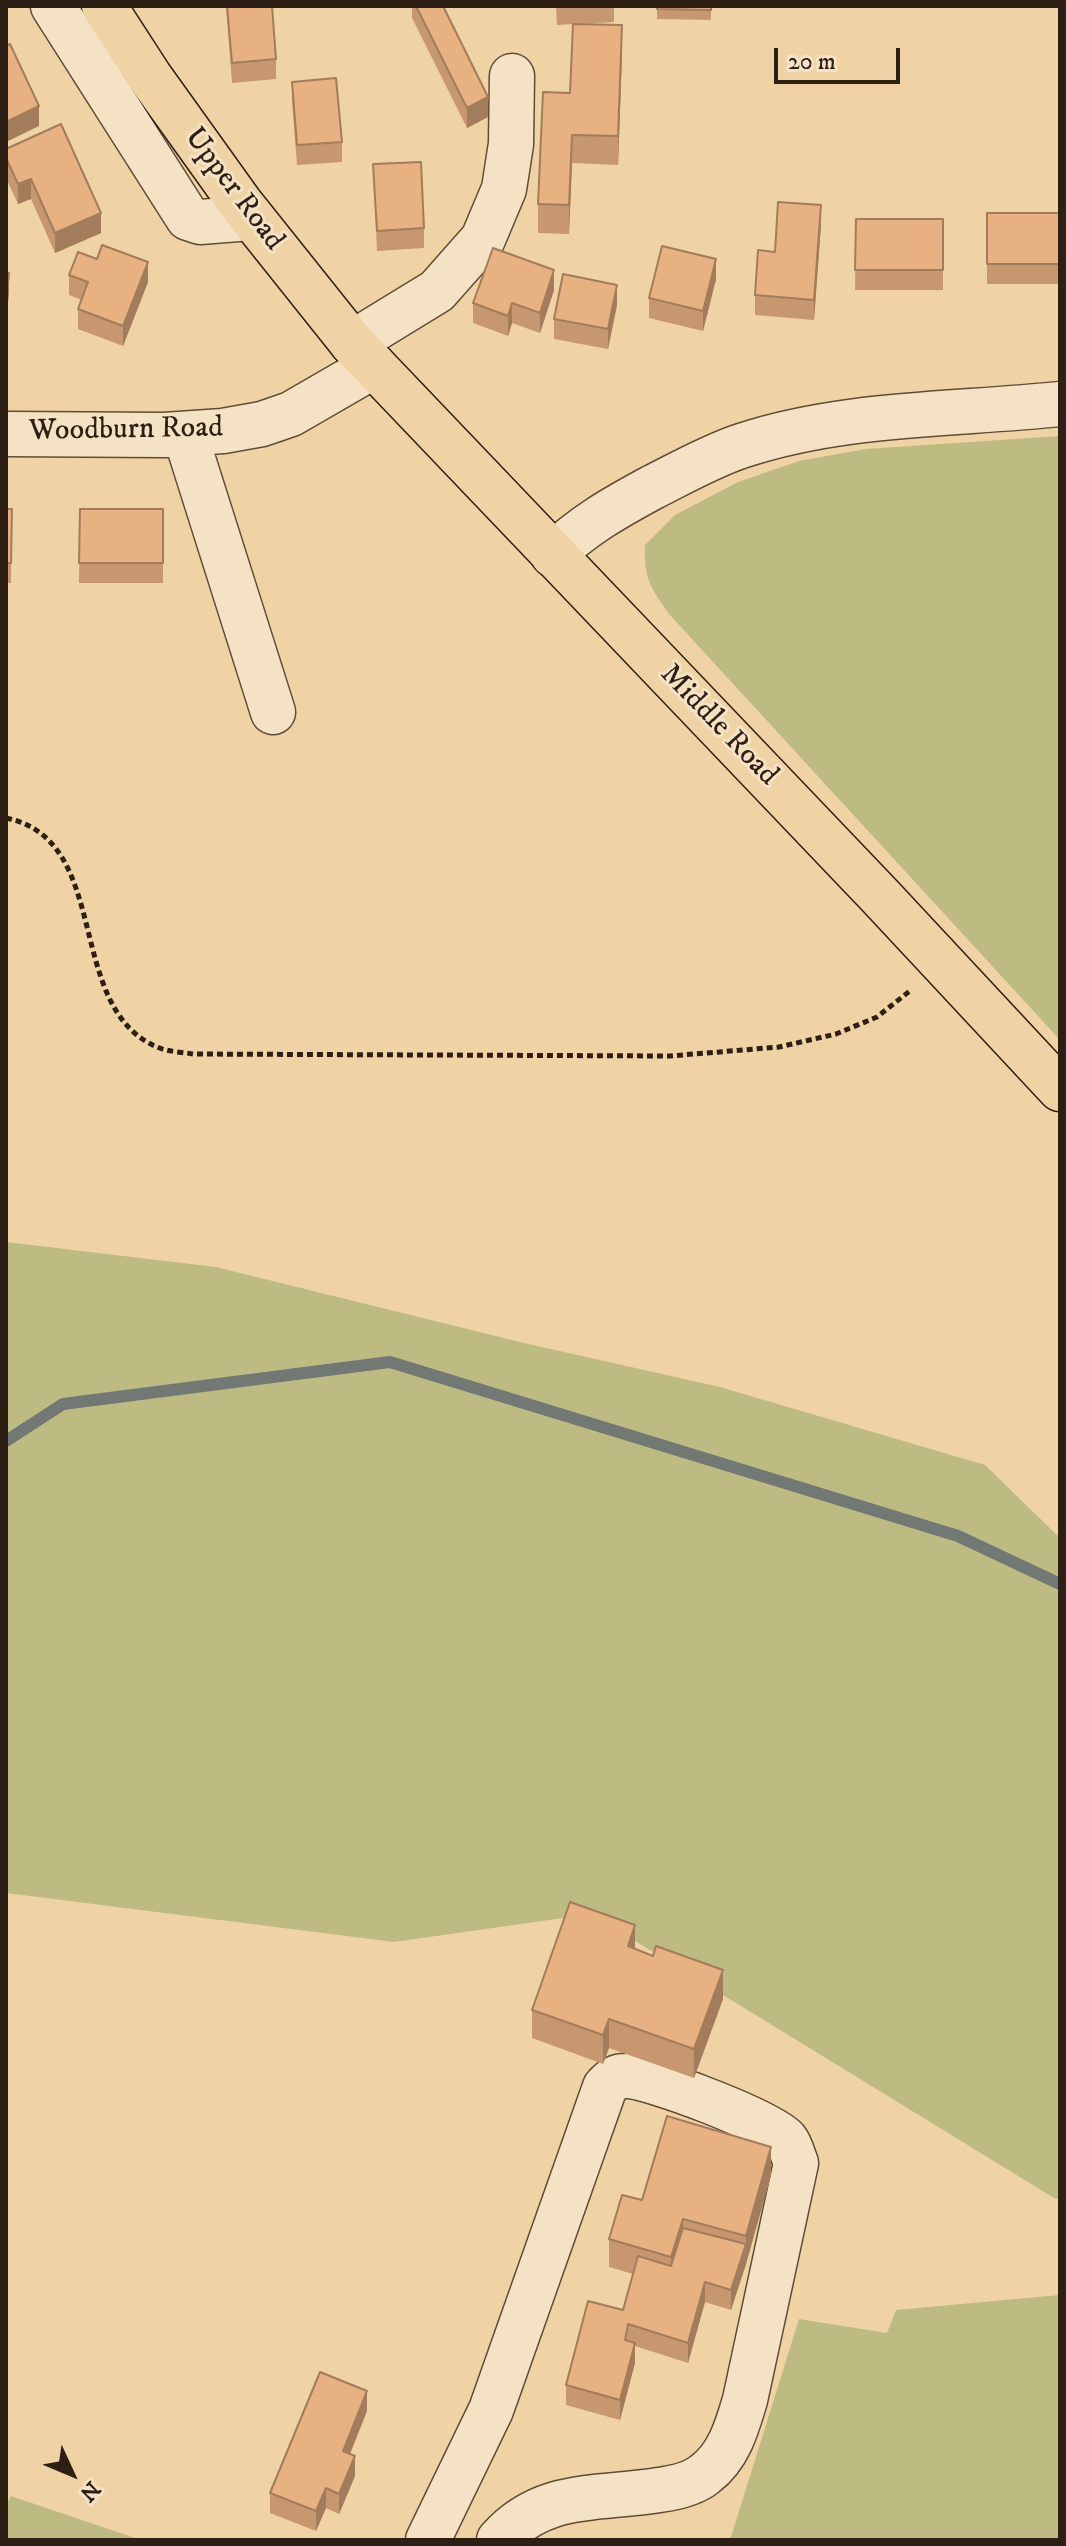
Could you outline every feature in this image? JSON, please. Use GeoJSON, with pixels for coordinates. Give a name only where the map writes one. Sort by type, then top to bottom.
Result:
{"type":"FeatureCollection","features":[{"type":"Feature","properties":{"kind":"main road","name":"Upper Road"},"geometry":{"type":"LineString","coordinates":[[104,6],[150,77],[251,218],[363,354]]}},
{"type":"Feature","properties":{"kind":"main road","name":"Middle Road"},"geometry":{"type":"LineString","coordinates":[[363,354],[1060,1089]]}},
{"type":"Feature","properties":{"kind":"street"},"geometry":{"type":"LineString","coordinates":[[53,6],[188,218],[200,222],[251,218]]}},
{"type":"Feature","properties":{"kind":"street","name":"Woodburn Road"},"geometry":{"type":"LineString","coordinates":[[6,434],[185,434],[262,424],[291,414],[437,291],[483,239],[504,189],[511,144],[512,76]]}},
{"type":"Feature","properties":{"kind":"street"},"geometry":{"type":"LineString","coordinates":[[553,555],[574,534],[605,514],[679,474],[741,446],[844,422],[1060,404]]}},
{"type":"Feature","properties":{"kind":"street"},"geometry":{"type":"LineString","coordinates":[[185,434],[273,712]]}},
{"type":"Feature","properties":{"kind":"street"},"geometry":{"type":"LineString","coordinates":[[428,2540],[491,2410],[605,2087],[615,2077],[628,2075],[766,2124],[786,2140],[796,2163],[745,2400],[736,2431],[724,2454],[704,2475],[675,2488],[575,2499],[540,2508],[510,2527],[499,2540]]}},
{"type":"Feature","properties":{"kind":"path"},"geometry":{"type":"LineString","coordinates":[[6,818],[23,822],[55,847],[77,886],[97,964],[110,1000],[128,1027],[157,1047],[193,1054],[670,1056],[779,1047],[836,1034],[877,1017],[902,999],[940,961]]}},
{"type":"Feature","properties":{"kind":"shaded area"},"geometry":{"type":"Polygon","coordinates":[[[1060,436],[1060,1040],[669,614],[650,582],[645,545],[675,515],[738,482],[799,461],[866,449],[1060,436]]]}},
{"type":"Feature","properties":{"kind":"shaded area"},"geometry":{"type":"Polygon","coordinates":[[[6,1242],[216,1267],[524,1343],[720,1387],[985,1465],[1060,1538],[1060,2199],[591,1914],[394,1942],[6,1893],[6,1242]]]}},
{"type":"Feature","properties":{"kind":"shaded area"},"geometry":{"type":"Polygon","coordinates":[[[1060,2295],[1060,2540],[730,2540],[799,2319],[887,2333],[896,2310],[1060,2295]]]}},
{"type":"Feature","properties":{"kind":"shaded area"},"geometry":{"type":"Polygon","coordinates":[[[11,2496],[141,2540],[6,2540],[6,2504],[11,2496]]]}},
{"type":"Feature","properties":{"kind":"building"},"geometry":{"type":"Polygon","coordinates":[[[227,6],[272,6],[276,59],[232,63],[227,6]]]}},
{"type":"Feature","properties":{"kind":"building"},"geometry":{"type":"Polygon","coordinates":[[[416,6],[443,6],[488,97],[467,108],[416,6]]]}},
{"type":"Feature","properties":{"kind":"building"},"geometry":{"type":"Polygon","coordinates":[[[657,6],[711,6],[711,10],[657,9],[657,6]]]}},
{"type":"Feature","properties":{"kind":"building"},"geometry":{"type":"Polygon","coordinates":[[[573,24],[622,25],[618,136],[572,135],[569,205],[538,204],[543,92],[570,93],[573,24]]]}},
{"type":"Feature","properties":{"kind":"building"},"geometry":{"type":"Polygon","coordinates":[[[10,44],[39,106],[6,122],[6,46],[10,44]]]}},
{"type":"Feature","properties":{"kind":"building"},"geometry":{"type":"Polygon","coordinates":[[[336,78],[342,142],[297,145],[292,82],[336,78]]]}},
{"type":"Feature","properties":{"kind":"building"},"geometry":{"type":"Polygon","coordinates":[[[61,124],[101,213],[55,233],[31,179],[18,184],[6,158],[6,149],[61,124]]]}},
{"type":"Feature","properties":{"kind":"building"},"geometry":{"type":"Polygon","coordinates":[[[421,162],[424,228],[377,231],[373,164],[421,162]]]}},
{"type":"Feature","properties":{"kind":"building"},"geometry":{"type":"Polygon","coordinates":[[[778,202],[821,205],[814,300],[755,295],[758,250],[775,252],[778,202]]]}},
{"type":"Feature","properties":{"kind":"building"},"geometry":{"type":"Polygon","coordinates":[[[987,213],[1060,213],[1060,264],[987,264],[987,213]]]}},
{"type":"Feature","properties":{"kind":"building"},"geometry":{"type":"Polygon","coordinates":[[[856,219],[943,219],[943,270],[855,270],[856,219]]]}},
{"type":"Feature","properties":{"kind":"building"},"geometry":{"type":"Polygon","coordinates":[[[102,245],[148,262],[123,326],[78,309],[88,282],[69,275],[78,252],[97,259],[102,245]]]}},
{"type":"Feature","properties":{"kind":"building"},"geometry":{"type":"Polygon","coordinates":[[[662,246],[716,259],[703,311],[649,298],[662,246]]]}},
{"type":"Feature","properties":{"kind":"building"},"geometry":{"type":"Polygon","coordinates":[[[493,248],[554,270],[540,313],[512,303],[508,316],[473,303],[493,248]]]}},
{"type":"Feature","properties":{"kind":"building"},"geometry":{"type":"Polygon","coordinates":[[[6,273],[9,273],[6,305],[6,273]]]}},
{"type":"Feature","properties":{"kind":"building"},"geometry":{"type":"Polygon","coordinates":[[[563,274],[617,285],[608,329],[554,319],[563,274]]]}},
{"type":"Feature","properties":{"kind":"building"},"geometry":{"type":"Polygon","coordinates":[[[6,509],[12,509],[11,563],[6,563],[6,509]]]}},
{"type":"Feature","properties":{"kind":"building"},"geometry":{"type":"Polygon","coordinates":[[[80,509],[163,509],[163,563],[79,563],[80,509]]]}},
{"type":"Feature","properties":{"kind":"building"},"geometry":{"type":"Polygon","coordinates":[[[570,1902],[635,1925],[628,1946],[653,1956],[656,1946],[723,1970],[694,2049],[609,2019],[603,2035],[532,2010],[570,1902]]]}},
{"type":"Feature","properties":{"kind":"building"},"geometry":{"type":"Polygon","coordinates":[[[667,2116],[771,2147],[746,2236],[683,2219],[671,2257],[609,2239],[622,2195],[642,2200],[667,2116]]]}},
{"type":"Feature","properties":{"kind":"building"},"geometry":{"type":"Polygon","coordinates":[[[683,2228],[746,2244],[731,2290],[705,2282],[688,2343],[628,2324],[625,2340],[635,2343],[620,2400],[566,2385],[588,2301],[623,2310],[638,2256],[671,2266],[683,2228]]]}},
{"type":"Feature","properties":{"kind":"building"},"geometry":{"type":"Polygon","coordinates":[[[320,2372],[367,2391],[343,2451],[355,2456],[339,2494],[326,2488],[316,2511],[270,2493],[320,2372]]]}},
{"type":"Feature","properties":{"kind":"waterway"},"geometry":{"type":"LineString","coordinates":[[6,1441],[63,1404],[390,1362],[958,1536],[1060,1584]]}}]}
